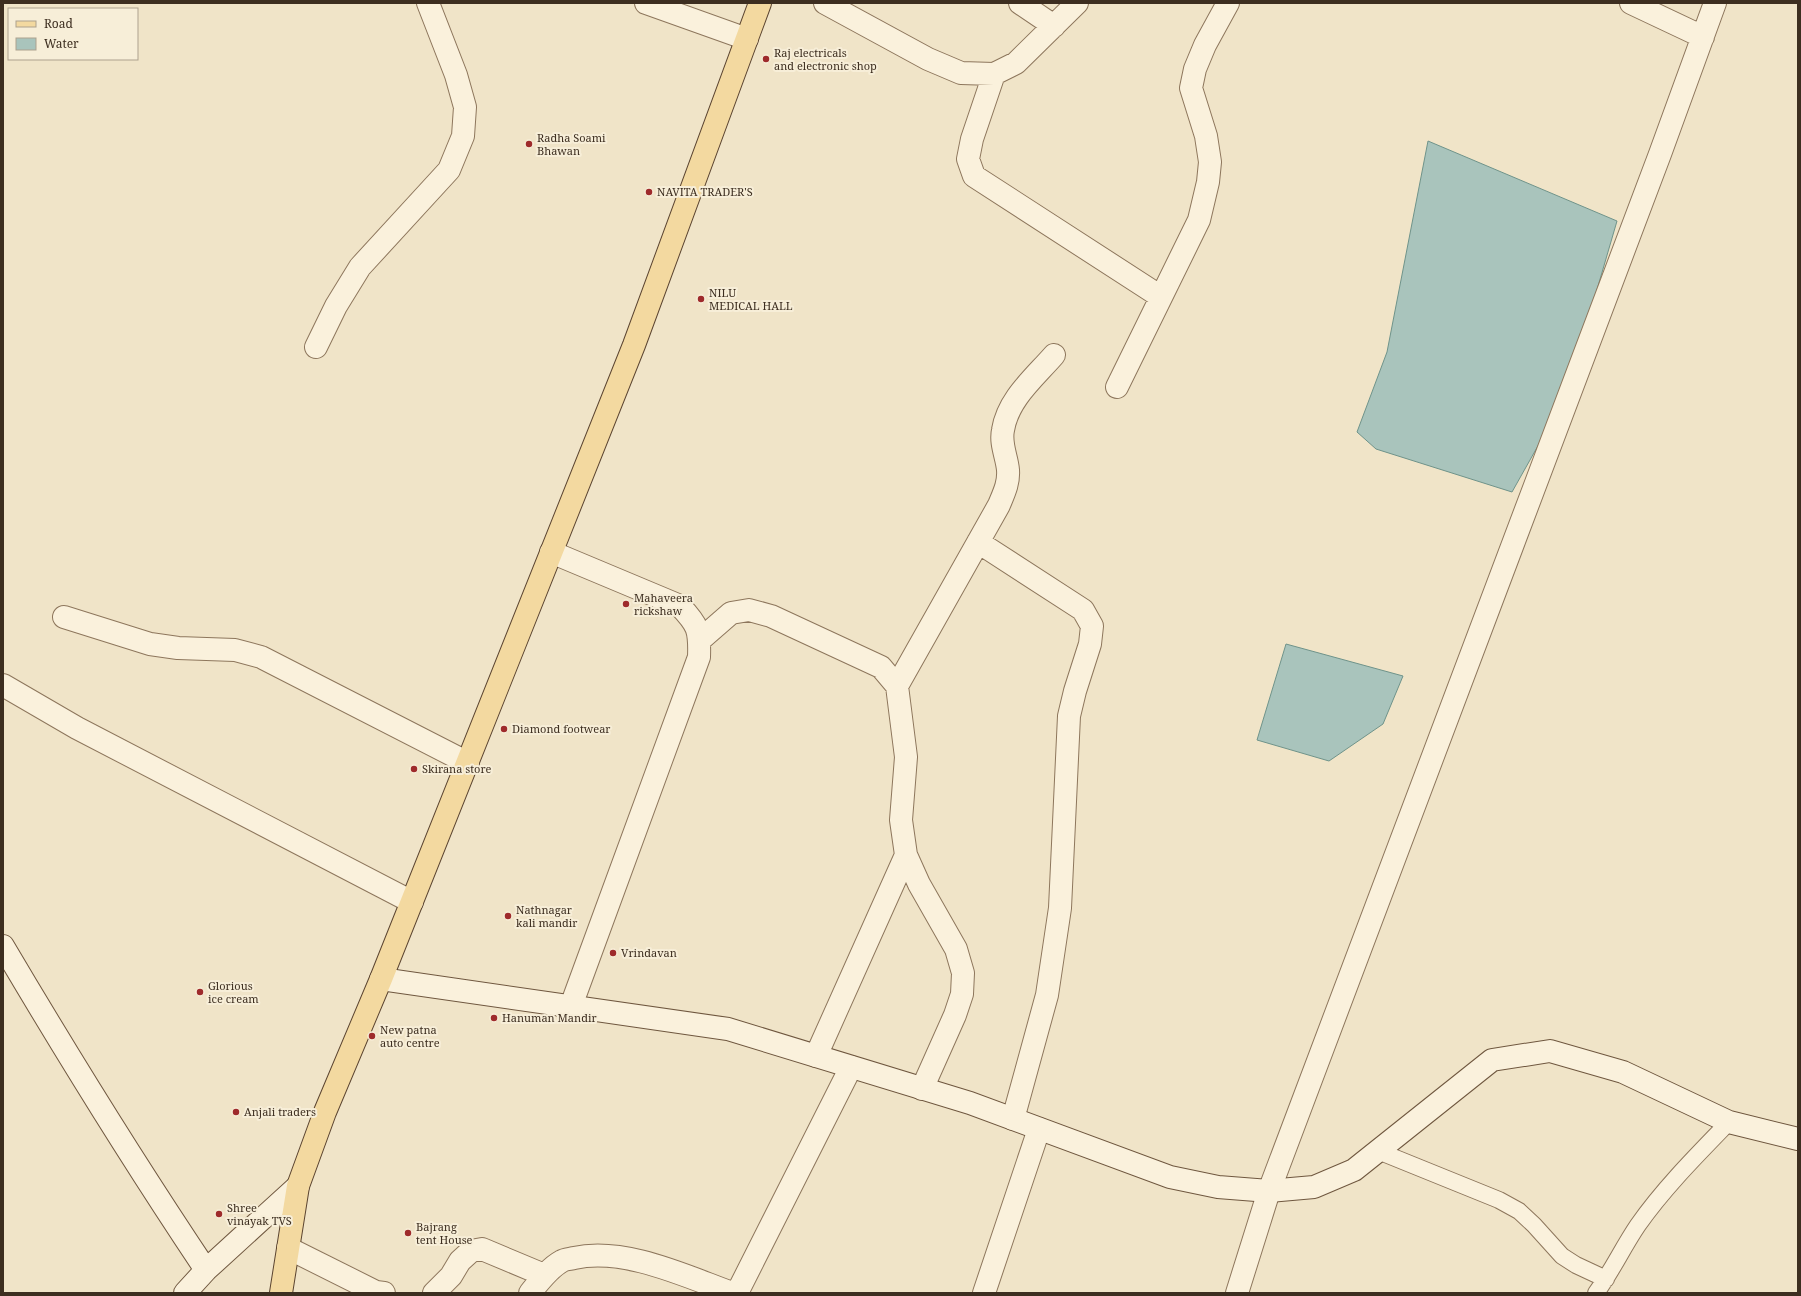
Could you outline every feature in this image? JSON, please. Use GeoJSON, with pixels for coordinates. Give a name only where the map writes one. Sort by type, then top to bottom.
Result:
{"type":"FeatureCollection","features":[{"type":"Feature","properties":{"kind":"main road"},"geometry":{"type":"LineString","coordinates":[[281,1293],[298,1186],[325,1112],[381,979],[634,345],[760,3]]}},
{"type":"Feature","properties":{"kind":"street"},"geometry":{"type":"LineString","coordinates":[[316,347],[336,306],[360,267],[449,170],[463,136],[464,107],[456,75],[428,3]]}},
{"type":"Feature","properties":{"kind":"street"},"geometry":{"type":"LineString","coordinates":[[646,3],[747,39]]}},
{"type":"Feature","properties":{"kind":"street"},"geometry":{"type":"LineString","coordinates":[[825,3],[928,59],[961,73],[994,74],[1016,63],[1077,3]]}},
{"type":"Feature","properties":{"kind":"street"},"geometry":{"type":"LineString","coordinates":[[1020,3],[1054,26]]}},
{"type":"Feature","properties":{"kind":"street"},"geometry":{"type":"LineString","coordinates":[[1117,387],[1199,220],[1208,182],[1210,162],[1206,136],[1191,88],[1195,69],[1205,45],[1228,3]]}},
{"type":"Feature","properties":{"kind":"street"},"geometry":{"type":"LineString","coordinates":[[1631,3],[1702,37]]}},
{"type":"Feature","properties":{"kind":"street"},"geometry":{"type":"LineString","coordinates":[[1237,1293],[1269,1191],[1646,191],[1715,3]]}},
{"type":"Feature","properties":{"kind":"street"},"geometry":{"type":"LineString","coordinates":[[994,74],[972,139],[968,159],[974,176],[1161,297]]}},
{"type":"Feature","properties":{"kind":"street"},"geometry":{"type":"LineString","coordinates":[[897,686],[999,505],[1008,485],[1008,469],[1004,454],[1002,431],[1007,416],[1017,396],[1054,355]]}},
{"type":"Feature","properties":{"kind":"street"},"geometry":{"type":"LineString","coordinates":[[978,542],[1083,610],[1092,626],[1090,644],[1075,691],[1069,716],[1060,908],[1047,995],[1013,1119]]}},
{"type":"Feature","properties":{"kind":"street"},"geometry":{"type":"LineString","coordinates":[[551,552],[680,606],[695,622],[700,640],[699,657],[571,1006]]}},
{"type":"Feature","properties":{"kind":"street"},"geometry":{"type":"LineString","coordinates":[[700,640],[731,613],[749,610],[771,616],[881,667],[897,686],[906,757],[901,820],[906,855],[919,884],[956,949],[963,973],[962,994],[955,1015],[922,1089]]}},
{"type":"Feature","properties":{"kind":"street"},"geometry":{"type":"LineString","coordinates":[[64,617],[150,644],[178,648],[235,650],[261,657],[468,763]]}},
{"type":"Feature","properties":{"kind":"street"},"geometry":{"type":"LineString","coordinates":[[3,685],[77,728],[412,902]]}},
{"type":"Feature","properties":{"kind":"street"},"geometry":{"type":"LineString","coordinates":[[816,1056],[906,855]]}},
{"type":"Feature","properties":{"kind":"street"},"geometry":{"type":"LineString","coordinates":[[3,946],[54,1033],[137,1167],[206,1270]]}},
{"type":"Feature","properties":{"kind":"street"},"geometry":{"type":"LineString","coordinates":[[381,979],[728,1029],[970,1104],[1170,1177],[1218,1187],[1269,1191],[1314,1187],[1354,1170],[1492,1060],[1550,1051],[1623,1072],[1729,1122],[1798,1139]]}},
{"type":"Feature","properties":{"kind":"street"},"geometry":{"type":"LineString","coordinates":[[737,1293],[851,1067]]}},
{"type":"Feature","properties":{"kind":"street"},"geometry":{"type":"LineString","coordinates":[[984,1293],[1039,1129]]}},
{"type":"Feature","properties":{"kind":"street"},"geometry":{"type":"LineString","coordinates":[[185,1293],[206,1270],[298,1186]]}},
{"type":"Feature","properties":{"kind":"street"},"geometry":{"type":"LineString","coordinates":[[288,1248],[376,1292],[384,1293]]}},
{"type":"Feature","properties":{"kind":"street"},"geometry":{"type":"LineString","coordinates":[[434,1293],[451,1276],[460,1261],[471,1251],[482,1249],[544,1275]]}},
{"type":"Feature","properties":{"kind":"street"},"geometry":{"type":"LineString","coordinates":[[530,1293],[544,1275],[562,1260],[588,1255],[620,1256],[664,1269],[732,1293]]}},
{"type":"Feature","properties":{"kind":"lane"},"geometry":{"type":"LineString","coordinates":[[1596,1293],[1606,1279],[1637,1226],[1659,1198],[1729,1122]]}},
{"type":"Feature","properties":{"kind":"lane"},"geometry":{"type":"LineString","coordinates":[[1378,1151],[1499,1200],[1519,1212],[1534,1225],[1562,1256],[1576,1265],[1606,1279]]}},
{"type":"Feature","properties":{"kind":"water"},"geometry":{"type":"Polygon","coordinates":[[[1428,141],[1617,221],[1566,396],[1512,492],[1376,449],[1357,432],[1387,352],[1428,141]]]}},
{"type":"Feature","properties":{"kind":"water"},"geometry":{"type":"Polygon","coordinates":[[[1286,644],[1403,676],[1383,724],[1329,761],[1257,740],[1286,644]]]}},
{"type":"Feature","properties":{"kind":"place","name":"Raj electricals and electronic shop"},"geometry":{"type":"Point","coordinates":[766,59]}},
{"type":"Feature","properties":{"kind":"place","name":"Radha Soami Bhawan"},"geometry":{"type":"Point","coordinates":[529,144]}},
{"type":"Feature","properties":{"kind":"place","name":"NAVITA TRADER'S"},"geometry":{"type":"Point","coordinates":[649,192]}},
{"type":"Feature","properties":{"kind":"place","name":"NILU MEDICAL HALL"},"geometry":{"type":"Point","coordinates":[701,299]}},
{"type":"Feature","properties":{"kind":"place","name":"Mahaveera rickshaw"},"geometry":{"type":"Point","coordinates":[626,604]}},
{"type":"Feature","properties":{"kind":"place","name":"Diamond footwear"},"geometry":{"type":"Point","coordinates":[504,729]}},
{"type":"Feature","properties":{"kind":"place","name":"Skirana store"},"geometry":{"type":"Point","coordinates":[414,769]}},
{"type":"Feature","properties":{"kind":"place","name":"Nathnagar kali mandir"},"geometry":{"type":"Point","coordinates":[508,916]}},
{"type":"Feature","properties":{"kind":"place","name":"Vrindavan"},"geometry":{"type":"Point","coordinates":[613,953]}},
{"type":"Feature","properties":{"kind":"place","name":"Glorious ice cream"},"geometry":{"type":"Point","coordinates":[200,992]}},
{"type":"Feature","properties":{"kind":"place","name":"Hanuman Mandir"},"geometry":{"type":"Point","coordinates":[494,1018]}},
{"type":"Feature","properties":{"kind":"place","name":"New patna auto centre"},"geometry":{"type":"Point","coordinates":[372,1036]}},
{"type":"Feature","properties":{"kind":"place","name":"Anjali traders"},"geometry":{"type":"Point","coordinates":[236,1112]}},
{"type":"Feature","properties":{"kind":"place","name":"Shree vinayak TVS"},"geometry":{"type":"Point","coordinates":[219,1214]}},
{"type":"Feature","properties":{"kind":"place","name":"Bajrang tent House"},"geometry":{"type":"Point","coordinates":[408,1233]}}]}
